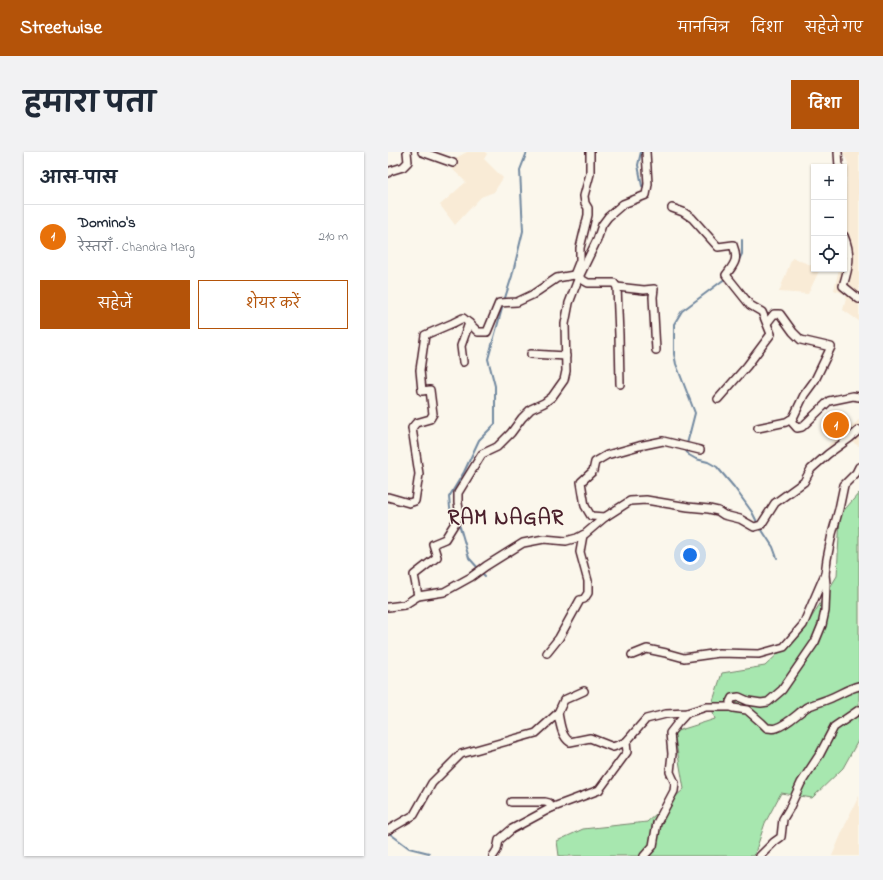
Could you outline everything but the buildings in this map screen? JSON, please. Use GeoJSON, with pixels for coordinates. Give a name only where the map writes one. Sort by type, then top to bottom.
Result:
{"type":"FeatureCollection","features":[{"type":"Feature","properties":{"kind":"street"},"geometry":{"type":"LineString","coordinates":[[388,173],[403,167],[408,162],[407,152]]}},
{"type":"Feature","properties":{"kind":"street"},"geometry":{"type":"LineString","coordinates":[[422,152],[453,162]]}},
{"type":"Feature","properties":{"kind":"street"},"geometry":{"type":"LineString","coordinates":[[418,596],[414,575],[437,557],[433,544],[445,539],[460,515],[458,493],[482,454],[497,447],[531,409],[544,403],[552,397],[564,380],[566,371],[565,324],[580,260],[580,248],[588,215],[588,208],[585,203],[584,196],[590,174],[590,152]]}},
{"type":"Feature","properties":{"kind":"street"},"geometry":{"type":"LineString","coordinates":[[576,276],[597,240],[602,225],[608,217],[623,204],[646,195],[648,184],[646,152]]}},
{"type":"Feature","properties":{"kind":"street"},"geometry":{"type":"LineString","coordinates":[[838,152],[839,164]]}},
{"type":"Feature","properties":{"kind":"street"},"geometry":{"type":"LineString","coordinates":[[672,208],[683,212],[692,218],[718,247],[733,245],[735,251],[735,261],[726,275],[750,305],[762,312],[771,334],[747,366],[718,399]]}},
{"type":"Feature","properties":{"kind":"street"},"geometry":{"type":"LineString","coordinates":[[847,244],[849,260],[848,272],[843,286],[859,299]]}},
{"type":"Feature","properties":{"kind":"street"},"geometry":{"type":"LineString","coordinates":[[388,497],[409,503],[416,501],[419,474],[412,428],[416,423],[430,419],[433,414],[430,390],[422,391],[420,370],[425,335],[462,318],[478,332],[487,332],[499,303],[517,302],[532,295],[557,278],[576,276],[588,283],[614,283],[617,287],[644,290],[654,289],[653,298],[656,350]]}},
{"type":"Feature","properties":{"kind":"street"},"geometry":{"type":"LineString","coordinates":[[617,287],[620,384]]}},
{"type":"Feature","properties":{"kind":"street"},"geometry":{"type":"LineString","coordinates":[[758,428],[786,422],[793,418],[804,395],[815,380],[831,347],[801,340],[780,314],[774,314],[767,323]]}},
{"type":"Feature","properties":{"kind":"street"},"geometry":{"type":"LineString","coordinates":[[463,362],[461,346],[469,323]]}},
{"type":"Feature","properties":{"kind":"street"},"geometry":{"type":"LineString","coordinates":[[531,354],[566,356]]}},
{"type":"Feature","properties":{"kind":"street"},"geometry":{"type":"LineString","coordinates":[[790,420],[797,428],[802,427],[829,401],[859,396]]}},
{"type":"Feature","properties":{"kind":"street"},"geometry":{"type":"LineString","coordinates":[[388,607],[404,604],[418,596],[444,592],[471,577],[486,566],[523,544],[544,539],[566,540],[577,538],[583,535],[604,517],[630,501],[646,500],[709,509],[758,526],[775,503],[804,482],[811,469],[859,430]]}},
{"type":"Feature","properties":{"kind":"street"},"geometry":{"type":"LineString","coordinates":[[604,517],[591,516],[585,506],[581,482],[593,471],[595,462],[607,456],[663,440],[700,450]]}},
{"type":"Feature","properties":{"kind":"street"},"geometry":{"type":"LineString","coordinates":[[731,706],[730,702],[732,698],[739,697],[748,701],[761,703],[768,702],[782,690],[815,642],[822,625],[825,611],[825,574],[829,545],[840,508],[844,485],[859,468]]}},
{"type":"Feature","properties":{"kind":"street"},"geometry":{"type":"LineString","coordinates":[[547,653],[559,638],[580,600],[584,599],[588,593],[588,582],[580,552],[583,535]]}},
{"type":"Feature","properties":{"kind":"street"},"geometry":{"type":"LineString","coordinates":[[632,655],[647,649],[684,658],[719,653],[760,654],[784,647],[803,625],[825,574]]}},
{"type":"Feature","properties":{"kind":"street"},"geometry":{"type":"LineString","coordinates":[[558,713],[561,728],[566,739],[570,742],[590,738],[613,747],[626,742],[646,719],[666,714],[687,714],[706,707],[731,706],[733,708],[748,710],[767,728],[776,728],[792,719],[808,707],[859,686]]}},
{"type":"Feature","properties":{"kind":"street"},"geometry":{"type":"LineString","coordinates":[[388,830],[414,815],[432,782],[462,754],[536,733],[558,713],[564,700],[584,691]]}},
{"type":"Feature","properties":{"kind":"street"},"geometry":{"type":"LineString","coordinates":[[760,856],[781,837],[783,819],[801,783],[820,754],[834,727],[859,710]]}},
{"type":"Feature","properties":{"kind":"street"},"geometry":{"type":"LineString","coordinates":[[644,856],[653,846],[657,823],[674,791],[675,783],[670,772],[672,754],[670,733],[687,714]]}},
{"type":"Feature","properties":{"kind":"street"},"geometry":{"type":"LineString","coordinates":[[493,856],[497,850],[499,840],[512,829],[551,808],[599,790],[627,752],[626,742]]}},
{"type":"Feature","properties":{"kind":"street"},"geometry":{"type":"LineString","coordinates":[[511,802],[545,802],[549,803],[551,808]]}},
{"type":"Feature","properties":{"kind":"shaded area"},"geometry":{"type":"Polygon","coordinates":[[[467,152],[485,152],[487,154],[484,159],[503,178],[494,192],[481,197],[455,225],[440,205],[466,182],[450,167],[454,159],[467,152]]]}},
{"type":"Feature","properties":{"kind":"shaded area"},"geometry":{"type":"Polygon","coordinates":[[[843,152],[859,152],[859,321],[843,310],[847,295],[834,290],[838,272],[847,272],[847,248],[850,246],[847,233],[848,163],[843,152]]]}},
{"type":"Feature","properties":{"kind":"shaded area"},"geometry":{"type":"Polygon","coordinates":[[[792,258],[811,265],[811,272],[819,272],[808,294],[779,292],[792,258]]]}},
{"type":"Feature","properties":{"kind":"shaded area"},"geometry":{"type":"Polygon","coordinates":[[[859,420],[859,446],[852,442],[836,455],[828,445],[859,420]]]}},
{"type":"Feature","properties":{"kind":"shaded area"},"geometry":{"type":"Polygon","coordinates":[[[859,796],[859,856],[832,856],[849,816],[859,796]]]}},
{"type":"Feature","properties":{"kind":"green space"},"geometry":{"type":"Polygon","coordinates":[[[859,493],[859,739],[843,768],[812,798],[781,793],[765,823],[754,856],[559,856],[557,841],[583,829],[647,822],[684,789],[674,732],[715,719],[711,707],[722,673],[765,666],[805,628],[837,576],[840,515],[859,493]]]}},
{"type":"Feature","properties":{"kind":"waterway"},"geometry":{"type":"LineString","coordinates":[[504,301],[523,231],[520,170],[527,152]]}},
{"type":"Feature","properties":{"kind":"waterway"},"geometry":{"type":"LineString","coordinates":[[641,152],[638,165],[642,186],[646,189]]}},
{"type":"Feature","properties":{"kind":"waterway"},"geometry":{"type":"LineString","coordinates":[[733,271],[742,254],[742,240]]}},
{"type":"Feature","properties":{"kind":"waterway"},"geometry":{"type":"LineString","coordinates":[[687,444],[695,413],[676,364],[674,354],[674,324],[682,311],[726,278]]}},
{"type":"Feature","properties":{"kind":"waterway"},"geometry":{"type":"LineString","coordinates":[[455,518],[450,508],[449,497],[464,472],[479,440],[495,424],[495,386],[488,359],[503,305]]}},
{"type":"Feature","properties":{"kind":"waterway"},"geometry":{"type":"LineString","coordinates":[[686,449],[689,455],[717,467],[734,487],[752,512],[773,547],[777,558]]}},
{"type":"Feature","properties":{"kind":"waterway"},"geometry":{"type":"LineString","coordinates":[[457,522],[460,527],[469,558],[478,568]]}},
{"type":"Feature","properties":{"kind":"waterway"},"geometry":{"type":"LineString","coordinates":[[481,572],[485,576]]}},
{"type":"Feature","properties":{"kind":"waterway"},"geometry":{"type":"LineString","coordinates":[[389,833],[409,848],[429,853]]}},
{"type":"Feature","properties":{"kind":"place","name":"Domino's"},"geometry":{"type":"Point","coordinates":[836,425]}},
{"type":"Feature","properties":{"kind":"district","name":"RAM NAGAR"},"geometry":{"type":"Point","coordinates":[506,519]}}]}
